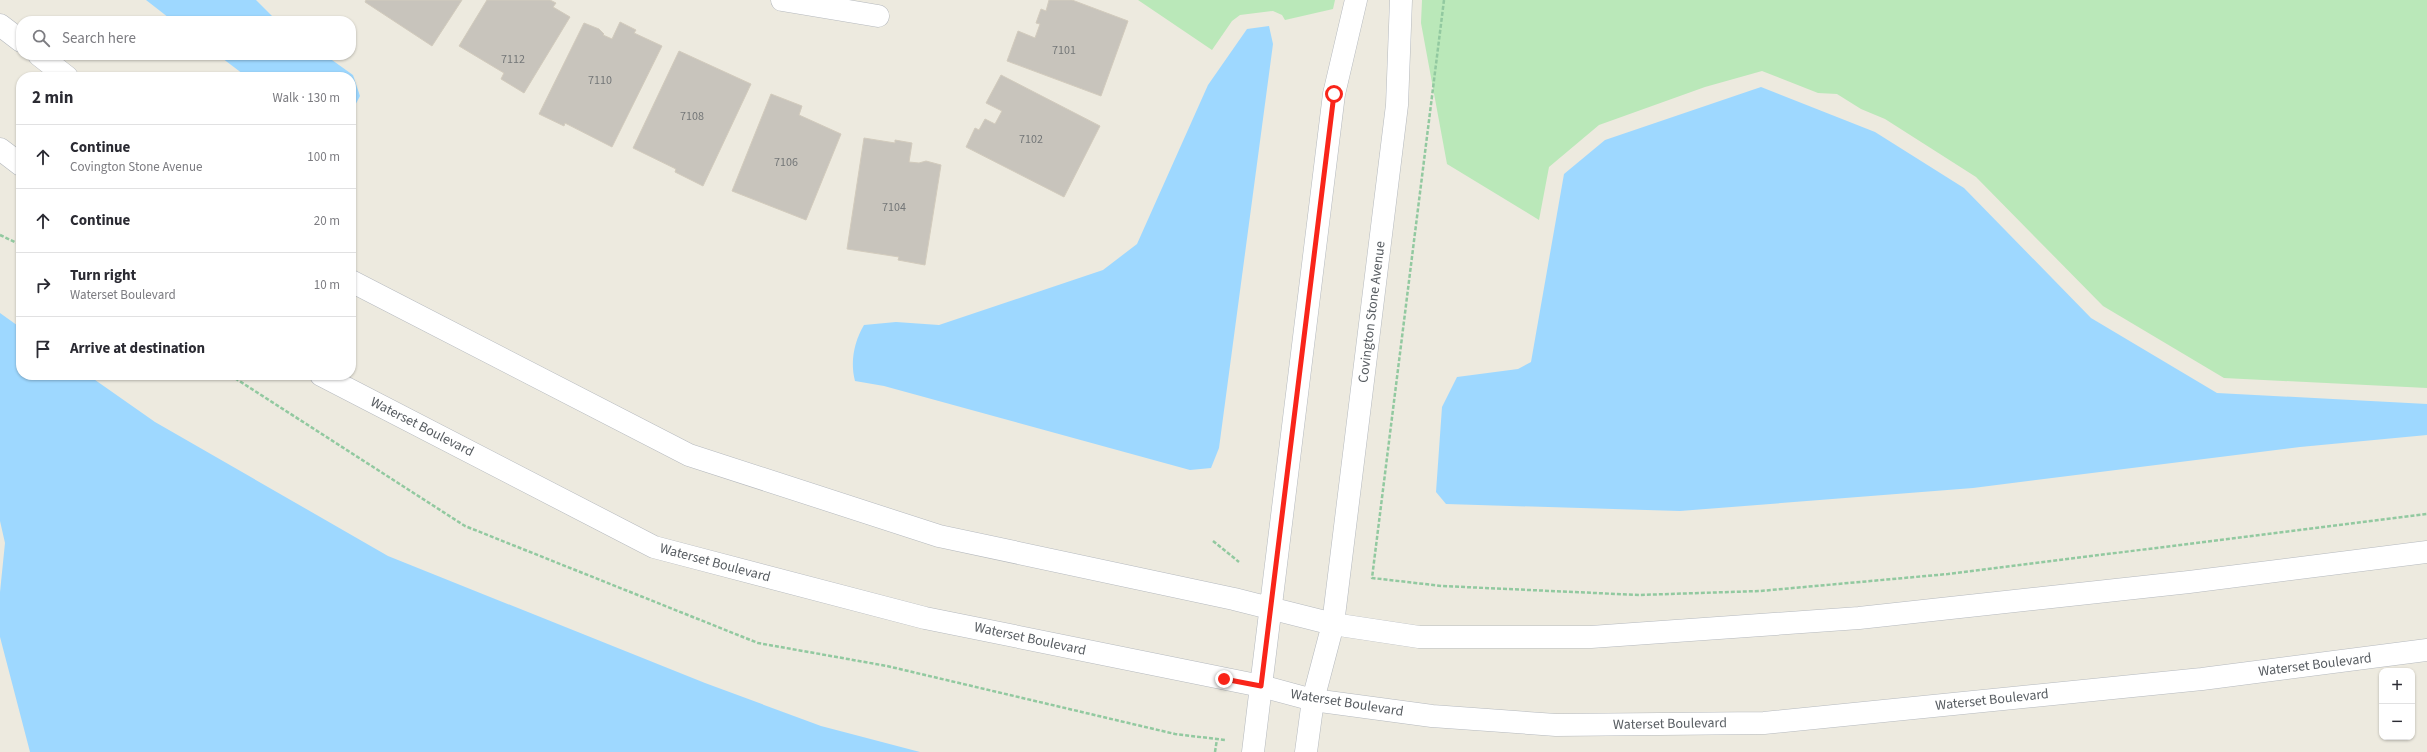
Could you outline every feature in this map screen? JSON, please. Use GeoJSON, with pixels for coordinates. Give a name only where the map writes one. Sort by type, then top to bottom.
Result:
{"type":"FeatureCollection","features":[{"type":"Feature","properties":{"kind":"street"},"geometry":{"type":"LineString","coordinates":[[782,0],[878,16]]}},
{"type":"Feature","properties":{"kind":"street"},"geometry":{"type":"LineString","coordinates":[[1253,752],[1334,94],[1356,0]]}},
{"type":"Feature","properties":{"kind":"street","name":"Covington Stone Avenue"},"geometry":{"type":"LineString","coordinates":[[1313,700],[1333,624],[1397,105],[1402,0]]}},
{"type":"Feature","properties":{"kind":"street"},"geometry":{"type":"LineString","coordinates":[[0,25],[16,37]]}},
{"type":"Feature","properties":{"kind":"street"},"geometry":{"type":"LineString","coordinates":[[45,60],[60,72]]}},
{"type":"Feature","properties":{"kind":"street"},"geometry":{"type":"LineString","coordinates":[[0,149],[16,161]]}},
{"type":"Feature","properties":{"kind":"street"},"geometry":{"type":"LineString","coordinates":[[356,283],[689,455],[940,536],[1270,607],[1333,624],[1419,637],[1591,637],[1859,618],[2189,582],[2427,552]]}},
{"type":"Feature","properties":{"kind":"street","name":"Waterset Boulevard"},"geometry":{"type":"LineString","coordinates":[[331,380],[654,547],[925,618],[1261,686],[1313,700],[1432,716],[1556,725],[1764,723],[2202,679],[2427,650]]}},
{"type":"Feature","properties":{"kind":"street"},"geometry":{"type":"LineString","coordinates":[[1306,752],[1313,700]]}},
{"type":"Feature","properties":{"kind":"path"},"geometry":{"type":"LineString","coordinates":[[1444,0],[1372,578],[1442,586],[1639,595],[1760,591],[1948,574],[2427,514]]}},
{"type":"Feature","properties":{"kind":"path"},"geometry":{"type":"LineString","coordinates":[[0,235],[16,243]]}},
{"type":"Feature","properties":{"kind":"path"},"geometry":{"type":"LineString","coordinates":[[238,380],[465,526],[758,643],[887,666],[1175,734],[1227,740]]}},
{"type":"Feature","properties":{"kind":"path"},"geometry":{"type":"LineString","coordinates":[[1213,541],[1239,562]]}},
{"type":"Feature","properties":{"kind":"path"},"geometry":{"type":"LineString","coordinates":[[1215,752],[1216,739]]}},
{"type":"Feature","properties":{"kind":"green space"},"geometry":{"type":"Polygon","coordinates":[[[1138,0],[1335,0],[1333,9],[1285,20],[1282,15],[1273,11],[1240,15],[1232,21],[1212,50],[1138,0]]]}},
{"type":"Feature","properties":{"kind":"green space"},"geometry":{"type":"Polygon","coordinates":[[[1422,0],[2427,0],[2427,388],[2224,378],[2103,306],[1976,177],[1885,119],[1861,109],[1837,94],[1818,93],[1762,71],[1705,87],[1599,125],[1549,167],[1539,220],[1447,164],[1421,23],[1422,0]]]}},
{"type":"Feature","properties":{"kind":"water"},"geometry":{"type":"Polygon","coordinates":[[[146,0],[256,0],[272,16],[167,16],[146,0]]]}},
{"type":"Feature","properties":{"kind":"water"},"geometry":{"type":"Polygon","coordinates":[[[1269,26],[1273,44],[1219,448],[1211,468],[1190,470],[884,386],[855,381],[853,359],[855,345],[864,325],[896,322],[939,325],[1103,270],[1137,244],[1208,85],[1247,29],[1269,26]]]}},
{"type":"Feature","properties":{"kind":"water"},"geometry":{"type":"Polygon","coordinates":[[[225,60],[332,60],[349,72],[240,72],[225,60]]]}},
{"type":"Feature","properties":{"kind":"water"},"geometry":{"type":"Polygon","coordinates":[[[356,84],[360,96],[356,104],[356,84]]]}},
{"type":"Feature","properties":{"kind":"water"},"geometry":{"type":"Polygon","coordinates":[[[1761,87],[1875,132],[1964,188],[2091,318],[2217,393],[2427,404],[2427,435],[2300,447],[1973,488],[1680,511],[1446,504],[1436,492],[1442,407],[1457,377],[1518,369],[1531,362],[1564,174],[1605,140],[1761,87]]]}},
{"type":"Feature","properties":{"kind":"water"},"geometry":{"type":"Polygon","coordinates":[[[0,313],[16,324],[16,380],[95,380],[155,422],[388,556],[705,683],[821,726],[920,752],[30,752],[0,637],[0,592],[5,543],[0,521],[0,313]]]}},
{"type":"Feature","properties":{"kind":"building"},"geometry":{"type":"Polygon","coordinates":[[[366,0],[462,0],[432,46],[365,2],[366,0]]]}},
{"type":"Feature","properties":{"kind":"building"},"geometry":{"type":"Polygon","coordinates":[[[487,0],[550,0],[556,3],[553,7],[570,17],[524,93],[501,79],[504,73],[459,46],[487,0]]]}},
{"type":"Feature","properties":{"kind":"building"},"geometry":{"type":"Polygon","coordinates":[[[1049,0],[1072,0],[1128,21],[1101,96],[1007,61],[1018,31],[1035,38],[1040,24],[1036,23],[1041,9],[1046,11],[1049,0]]]}},
{"type":"Feature","properties":{"kind":"building"},"geometry":{"type":"Polygon","coordinates":[[[620,22],[636,30],[634,33],[662,46],[612,147],[565,123],[564,126],[539,114],[584,23],[599,29],[604,34],[603,35],[612,39],[620,22]]]}},
{"type":"Feature","properties":{"kind":"building"},"geometry":{"type":"Polygon","coordinates":[[[679,51],[751,84],[703,186],[675,172],[676,169],[633,148],[679,51]]]}},
{"type":"Feature","properties":{"kind":"building"},"geometry":{"type":"Polygon","coordinates":[[[1001,75],[1100,126],[1064,197],[966,147],[975,128],[979,130],[985,119],[995,124],[1002,111],[986,103],[1001,75]]]}},
{"type":"Feature","properties":{"kind":"building"},"geometry":{"type":"Polygon","coordinates":[[[771,94],[802,106],[799,115],[841,134],[806,220],[732,191],[771,94]]]}},
{"type":"Feature","properties":{"kind":"building"},"geometry":{"type":"Polygon","coordinates":[[[864,138],[895,143],[895,140],[912,143],[909,162],[919,163],[926,161],[941,165],[925,265],[898,260],[899,257],[847,249],[864,138]]]}},
{"type":"Feature","properties":{"kind":"route"},"geometry":{"type":"LineString","coordinates":[[1224,679],[1261,686],[1334,94]]}}]}
